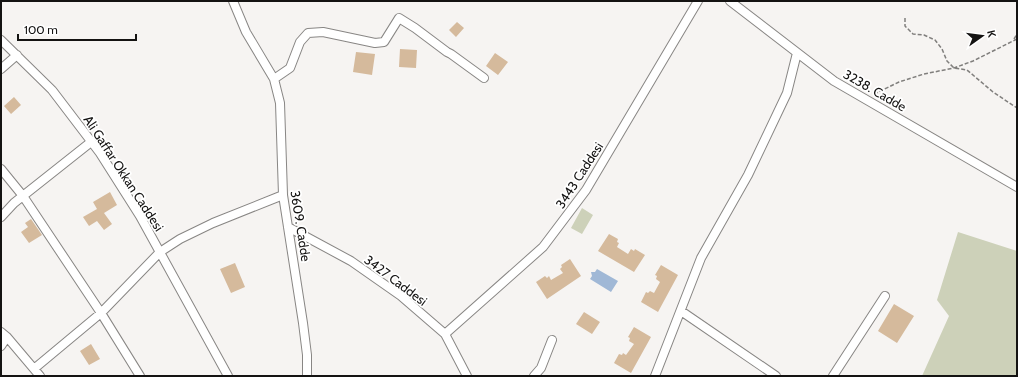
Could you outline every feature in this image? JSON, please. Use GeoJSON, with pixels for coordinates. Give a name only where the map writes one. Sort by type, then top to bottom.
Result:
{"type":"FeatureCollection","features":[{"type":"Feature","properties":{"kind":"street","name":"3609. Cadde"},"geometry":{"type":"LineString","coordinates":[[233,1],[246,32],[274,79],[280,103],[283,195],[303,323],[307,355],[307,376]]}},
{"type":"Feature","properties":{"kind":"street","name":"3443 Caddesi"},"geometry":{"type":"LineString","coordinates":[[445,334],[543,247],[586,190],[698,1]]}},
{"type":"Feature","properties":{"kind":"street","name":"3238. Cadde"},"geometry":{"type":"LineString","coordinates":[[730,1],[834,81],[1017,187]]}},
{"type":"Feature","properties":{"kind":"street"},"geometry":{"type":"LineString","coordinates":[[274,79],[290,68],[300,42],[308,32],[323,32],[375,43],[384,42],[399,18],[484,78]]}},
{"type":"Feature","properties":{"kind":"street","name":"Ali Gaffar Okkan Caddesi"},"geometry":{"type":"LineString","coordinates":[[1,40],[52,90],[92,142],[140,216],[228,376]]}},
{"type":"Feature","properties":{"kind":"street"},"geometry":{"type":"LineString","coordinates":[[655,376],[700,258],[748,175],[787,93],[798,53]]}},
{"type":"Feature","properties":{"kind":"street"},"geometry":{"type":"LineString","coordinates":[[1,69],[17,55]]}},
{"type":"Feature","properties":{"kind":"street"},"geometry":{"type":"LineString","coordinates":[[1,216],[23,196],[92,142]]}},
{"type":"Feature","properties":{"kind":"street"},"geometry":{"type":"LineString","coordinates":[[1,170],[23,196],[140,376]]}},
{"type":"Feature","properties":{"kind":"street"},"geometry":{"type":"LineString","coordinates":[[35,368],[100,313],[160,252],[180,239],[213,223],[283,195]]}},
{"type":"Feature","properties":{"kind":"street","name":"3427 Caddesi"},"geometry":{"type":"LineString","coordinates":[[288,227],[351,261],[401,296],[445,334],[467,376]]}},
{"type":"Feature","properties":{"kind":"street"},"geometry":{"type":"LineString","coordinates":[[833,376],[885,296]]}},
{"type":"Feature","properties":{"kind":"street"},"geometry":{"type":"LineString","coordinates":[[681,310],[776,376]]}},
{"type":"Feature","properties":{"kind":"street"},"geometry":{"type":"LineString","coordinates":[[4,335],[35,368],[40,376]]}},
{"type":"Feature","properties":{"kind":"street"},"geometry":{"type":"LineString","coordinates":[[1,346],[4,335]]}},
{"type":"Feature","properties":{"kind":"street"},"geometry":{"type":"LineString","coordinates":[[534,376],[542,368],[552,340]]}},
{"type":"Feature","properties":{"kind":"path"},"geometry":{"type":"LineString","coordinates":[[905,18],[905,26],[914,34],[924,35],[935,40],[942,49],[947,61],[954,68],[967,70],[993,92],[1017,108]]}},
{"type":"Feature","properties":{"kind":"path"},"geometry":{"type":"LineString","coordinates":[[1013,41],[1017,34]]}},
{"type":"Feature","properties":{"kind":"path"},"geometry":{"type":"LineString","coordinates":[[864,98],[899,82],[924,74],[954,68],[973,61],[1017,39]]}},
{"type":"Feature","properties":{"kind":"green space"},"geometry":{"type":"Polygon","coordinates":[[[582,208],[593,215],[582,234],[571,228],[582,208]]]}},
{"type":"Feature","properties":{"kind":"green space"},"geometry":{"type":"Polygon","coordinates":[[[958,232],[1017,251],[1017,376],[922,376],[949,316],[937,300],[958,232]]]}},
{"type":"Feature","properties":{"kind":"water"},"geometry":{"type":"Polygon","coordinates":[[[597,269],[618,281],[611,292],[590,279],[592,276],[591,272],[595,272],[597,269]]]}},
{"type":"Feature","properties":{"kind":"building"},"geometry":{"type":"Polygon","coordinates":[[[457,22],[464,28],[456,37],[449,30],[457,22]]]}},
{"type":"Feature","properties":{"kind":"building"},"geometry":{"type":"Polygon","coordinates":[[[400,49],[417,50],[416,68],[399,67],[400,49]]]}},
{"type":"Feature","properties":{"kind":"building"},"geometry":{"type":"Polygon","coordinates":[[[356,52],[375,54],[372,75],[353,72],[356,52]]]}},
{"type":"Feature","properties":{"kind":"building"},"geometry":{"type":"Polygon","coordinates":[[[495,53],[508,62],[498,75],[486,66],[495,53]]]}},
{"type":"Feature","properties":{"kind":"building"},"geometry":{"type":"Polygon","coordinates":[[[14,97],[21,105],[11,114],[4,106],[14,97]]]}},
{"type":"Feature","properties":{"kind":"building"},"geometry":{"type":"Polygon","coordinates":[[[110,192],[117,205],[104,213],[112,224],[104,230],[97,221],[89,226],[83,217],[97,209],[93,202],[110,192]]]}},
{"type":"Feature","properties":{"kind":"building"},"geometry":{"type":"Polygon","coordinates":[[[31,219],[42,235],[29,243],[21,232],[28,227],[25,223],[31,219]]]}},
{"type":"Feature","properties":{"kind":"building"},"geometry":{"type":"Polygon","coordinates":[[[609,234],[618,239],[617,242],[619,243],[617,247],[628,254],[631,249],[634,251],[635,249],[645,255],[634,272],[598,251],[609,234]]]}},
{"type":"Feature","properties":{"kind":"building"},"geometry":{"type":"Polygon","coordinates":[[[570,259],[581,276],[547,299],[536,282],[545,276],[547,278],[549,276],[551,280],[563,273],[560,269],[562,267],[561,265],[570,259]]]}},
{"type":"Feature","properties":{"kind":"building"},"geometry":{"type":"Polygon","coordinates":[[[235,263],[245,287],[231,293],[220,269],[235,263]]]}},
{"type":"Feature","properties":{"kind":"building"},"geometry":{"type":"Polygon","coordinates":[[[661,265],[678,275],[658,312],[641,302],[646,292],[648,293],[650,291],[654,293],[660,282],[656,279],[657,276],[655,275],[661,265]]]}},
{"type":"Feature","properties":{"kind":"building"},"geometry":{"type":"Polygon","coordinates":[[[894,304],[914,316],[897,343],[878,331],[894,304]]]}},
{"type":"Feature","properties":{"kind":"building"},"geometry":{"type":"Polygon","coordinates":[[[584,312],[600,322],[592,334],[576,324],[584,312]]]}},
{"type":"Feature","properties":{"kind":"building"},"geometry":{"type":"Polygon","coordinates":[[[634,327],[651,337],[631,373],[614,363],[619,354],[622,355],[623,353],[626,355],[634,344],[629,341],[630,338],[628,337],[634,327]]]}},
{"type":"Feature","properties":{"kind":"building"},"geometry":{"type":"Polygon","coordinates":[[[91,344],[100,359],[89,365],[80,351],[91,344]]]}}]}
